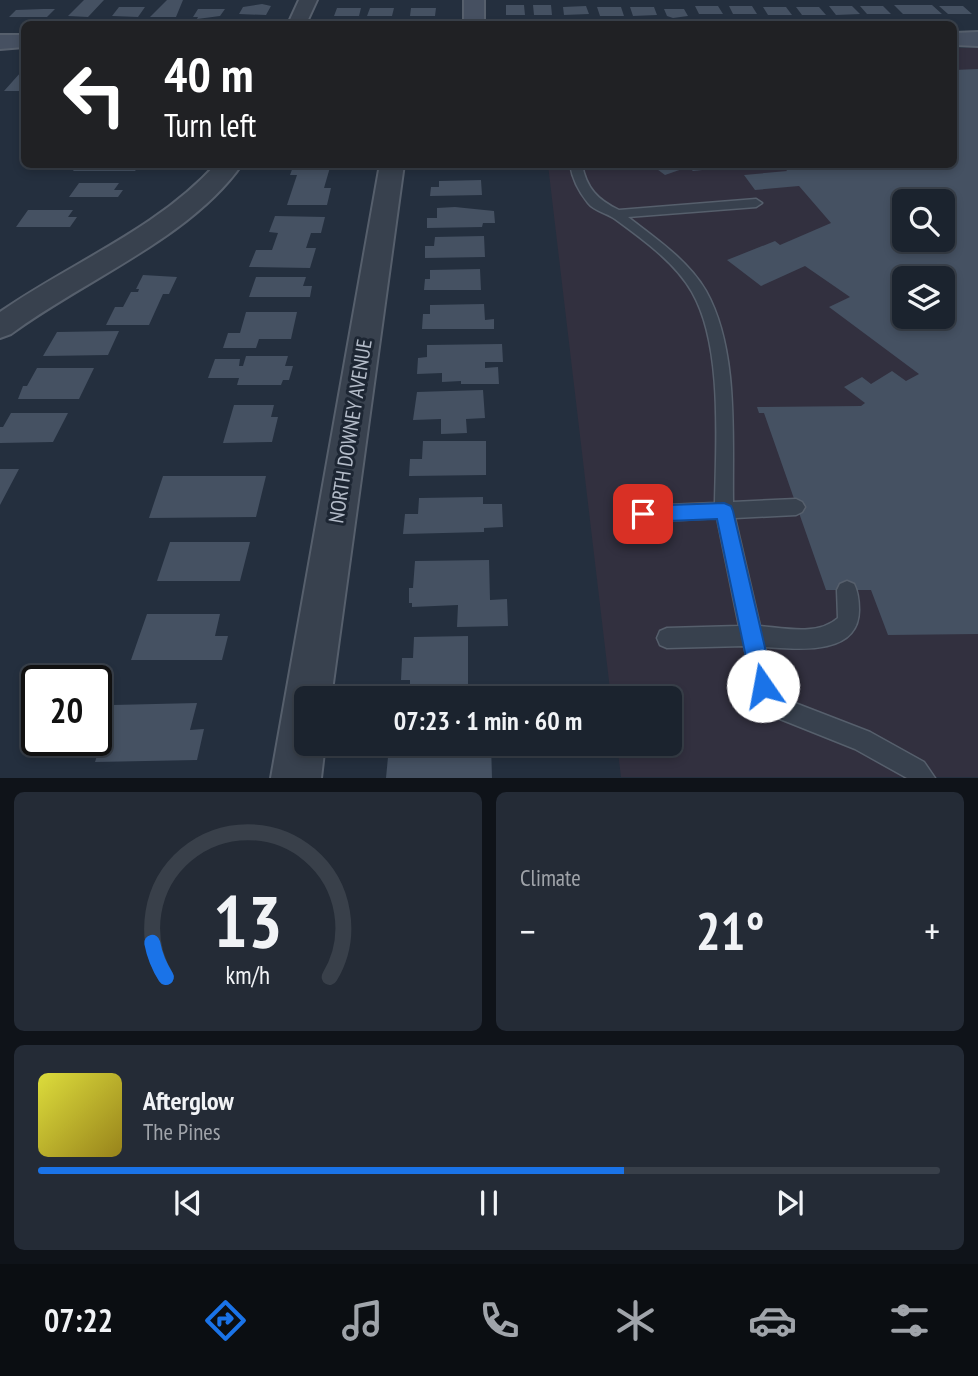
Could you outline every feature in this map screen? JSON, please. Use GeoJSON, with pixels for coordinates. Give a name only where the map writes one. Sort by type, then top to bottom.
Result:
{"type":"FeatureCollection","features":[{"type":"Feature","properties":{"kind":"street"},"geometry":{"type":"LineString","coordinates":[[298,21],[308,0]]}},
{"type":"Feature","properties":{"kind":"street"},"geometry":{"type":"LineString","coordinates":[[474,0],[474,21]]}},
{"type":"Feature","properties":{"kind":"street"},"geometry":{"type":"LineString","coordinates":[[0,41],[21,41]]}},
{"type":"Feature","properties":{"kind":"street"},"geometry":{"type":"LineString","coordinates":[[0,327],[56,286],[173,218],[200,196],[226,168]]}},
{"type":"Feature","properties":{"kind":"street","name":"NORTH DOWNEY AVENUE"},"geometry":{"type":"LineString","coordinates":[[311,686],[390,168]]}},
{"type":"Feature","properties":{"kind":"street"},"geometry":{"type":"LineString","coordinates":[[296,778],[299,756]]}},
{"type":"Feature","properties":{"kind":"lane"},"geometry":{"type":"LineString","coordinates":[[577,168],[578,177],[594,203],[617,214],[675,261],[699,291],[711,321],[724,386],[724,511],[763,686],[789,711],[862,740],[916,770],[924,778]]}},
{"type":"Feature","properties":{"kind":"lane"},"geometry":{"type":"LineString","coordinates":[[617,214],[756,203]]}},
{"type":"Feature","properties":{"kind":"lane"},"geometry":{"type":"LineString","coordinates":[[643,514],[796,507]]}},
{"type":"Feature","properties":{"kind":"lane"},"geometry":{"type":"LineString","coordinates":[[667,638],[752,636],[801,640],[828,636],[843,629],[849,621],[847,590]]}},
{"type":"Feature","properties":{"kind":"shaded area"},"geometry":{"type":"Polygon","coordinates":[[[957,48],[978,48],[978,777],[621,777],[618,756],[682,756],[682,686],[610,686],[548,168],[957,168],[957,48]]]}},
{"type":"Feature","properties":{"kind":"building"},"geometry":{"type":"Polygon","coordinates":[[[84,0],[104,0],[88,17],[68,16],[84,0]]]}},
{"type":"Feature","properties":{"kind":"building"},"geometry":{"type":"Polygon","coordinates":[[[167,0],[183,0],[176,17],[150,17],[167,0]]]}},
{"type":"Feature","properties":{"kind":"building"},"geometry":{"type":"Polygon","coordinates":[[[262,4],[271,6],[266,15],[239,14],[243,7],[262,4]]]}},
{"type":"Feature","properties":{"kind":"building"},"geometry":{"type":"Polygon","coordinates":[[[506,5],[524,5],[525,15],[506,15],[506,5]]]}},
{"type":"Feature","properties":{"kind":"building"},"geometry":{"type":"Polygon","coordinates":[[[533,5],[551,5],[552,15],[534,15],[533,5]]]}},
{"type":"Feature","properties":{"kind":"building"},"geometry":{"type":"Polygon","coordinates":[[[894,5],[932,5],[942,14],[903,14],[894,5]]]}},
{"type":"Feature","properties":{"kind":"building"},"geometry":{"type":"Polygon","coordinates":[[[586,6],[589,14],[564,15],[563,7],[586,6]]]}},
{"type":"Feature","properties":{"kind":"building"},"geometry":{"type":"Polygon","coordinates":[[[695,6],[718,6],[723,14],[699,14],[695,6]]]}},
{"type":"Feature","properties":{"kind":"building"},"geometry":{"type":"Polygon","coordinates":[[[729,6],[752,6],[757,14],[733,14],[729,6]]]}},
{"type":"Feature","properties":{"kind":"building"},"geometry":{"type":"Polygon","coordinates":[[[829,6],[852,6],[860,14],[836,15],[829,6]]]}},
{"type":"Feature","properties":{"kind":"building"},"geometry":{"type":"Polygon","coordinates":[[[860,6],[883,6],[891,14],[867,14],[860,6]]]}},
{"type":"Feature","properties":{"kind":"building"},"geometry":{"type":"Polygon","coordinates":[[[939,6],[963,6],[972,14],[948,14],[939,6]]]}},
{"type":"Feature","properties":{"kind":"building"},"geometry":{"type":"Polygon","coordinates":[[[119,7],[145,7],[138,17],[112,16],[119,7]]]}},
{"type":"Feature","properties":{"kind":"building"},"geometry":{"type":"Polygon","coordinates":[[[597,7],[621,7],[624,16],[600,16],[597,7]]]}},
{"type":"Feature","properties":{"kind":"building"},"geometry":{"type":"Polygon","coordinates":[[[630,7],[654,7],[657,15],[633,16],[630,7]]]}},
{"type":"Feature","properties":{"kind":"building"},"geometry":{"type":"Polygon","coordinates":[[[763,7],[786,7],[792,15],[768,15],[763,7]]]}},
{"type":"Feature","properties":{"kind":"building"},"geometry":{"type":"Polygon","coordinates":[[[796,7],[819,7],[826,15],[802,15],[796,7]]]}},
{"type":"Feature","properties":{"kind":"building"},"geometry":{"type":"Polygon","coordinates":[[[337,8],[361,8],[359,16],[334,16],[337,8]]]}},
{"type":"Feature","properties":{"kind":"building"},"geometry":{"type":"Polygon","coordinates":[[[370,8],[394,8],[392,16],[367,16],[370,8]]]}},
{"type":"Feature","properties":{"kind":"building"},"geometry":{"type":"Polygon","coordinates":[[[411,8],[436,8],[435,16],[410,16],[411,8]]]}},
{"type":"Feature","properties":{"kind":"building"},"geometry":{"type":"Polygon","coordinates":[[[55,9],[47,17],[9,17],[16,10],[55,9]]]}},
{"type":"Feature","properties":{"kind":"building"},"geometry":{"type":"Polygon","coordinates":[[[198,9],[225,9],[220,16],[197,19],[198,17],[193,17],[198,9]]]}},
{"type":"Feature","properties":{"kind":"building"},"geometry":{"type":"Polygon","coordinates":[[[664,9],[684,9],[688,16],[673,18],[667,16],[664,9]]]}},
{"type":"Feature","properties":{"kind":"building"},"geometry":{"type":"Polygon","coordinates":[[[978,69],[978,634],[888,635],[871,590],[826,590],[764,413],[759,413],[757,407],[861,406],[865,403],[844,387],[862,377],[871,384],[892,371],[906,381],[919,374],[829,307],[850,297],[805,266],[761,286],[727,260],[775,241],[780,245],[831,223],[799,186],[755,190],[744,175],[787,171],[785,168],[957,168],[957,70],[978,69]]]}},
{"type":"Feature","properties":{"kind":"building"},"geometry":{"type":"Polygon","coordinates":[[[21,72],[21,91],[4,91],[21,72]]]}},
{"type":"Feature","properties":{"kind":"building"},"geometry":{"type":"Polygon","coordinates":[[[75,168],[138,168],[135,171],[73,171],[75,168]]]}},
{"type":"Feature","properties":{"kind":"building"},"geometry":{"type":"Polygon","coordinates":[[[293,168],[330,168],[324,188],[331,188],[327,205],[287,205],[297,175],[290,175],[293,168]]]}},
{"type":"Feature","properties":{"kind":"building"},"geometry":{"type":"Polygon","coordinates":[[[433,168],[501,168],[440,170],[433,168]]]}},
{"type":"Feature","properties":{"kind":"building"},"geometry":{"type":"Polygon","coordinates":[[[655,168],[685,168],[665,175],[655,168]]]}},
{"type":"Feature","properties":{"kind":"building"},"geometry":{"type":"Polygon","coordinates":[[[689,168],[721,168],[693,171],[689,168]]]}},
{"type":"Feature","properties":{"kind":"building"},"geometry":{"type":"Polygon","coordinates":[[[481,180],[482,195],[430,196],[431,187],[439,187],[439,181],[481,180]]]}},
{"type":"Feature","properties":{"kind":"building"},"geometry":{"type":"Polygon","coordinates":[[[79,183],[119,183],[114,190],[123,190],[118,197],[69,197],[79,183]]]}},
{"type":"Feature","properties":{"kind":"building"},"geometry":{"type":"Polygon","coordinates":[[[437,208],[494,211],[495,223],[483,223],[482,227],[427,228],[427,218],[437,218],[437,208]]]}},
{"type":"Feature","properties":{"kind":"building"},"geometry":{"type":"Polygon","coordinates":[[[28,210],[73,210],[68,217],[77,217],[70,227],[16,227],[28,210]]]}},
{"type":"Feature","properties":{"kind":"building"},"geometry":{"type":"Polygon","coordinates":[[[275,216],[325,217],[321,233],[311,233],[306,248],[316,248],[310,268],[249,267],[256,250],[272,250],[278,233],[269,232],[275,216]]]}},
{"type":"Feature","properties":{"kind":"building"},"geometry":{"type":"Polygon","coordinates":[[[484,236],[485,257],[425,258],[425,246],[434,246],[435,237],[484,236]]]}},
{"type":"Feature","properties":{"kind":"building"},"geometry":{"type":"Polygon","coordinates":[[[480,269],[481,290],[424,290],[425,279],[430,279],[430,270],[480,269]]]}},
{"type":"Feature","properties":{"kind":"building"},"geometry":{"type":"Polygon","coordinates":[[[143,275],[177,277],[169,294],[163,294],[149,325],[106,325],[115,307],[123,307],[131,292],[138,292],[139,289],[136,289],[143,275]]]}},
{"type":"Feature","properties":{"kind":"building"},"geometry":{"type":"Polygon","coordinates":[[[256,277],[306,277],[303,286],[312,286],[310,297],[249,297],[256,277]]]}},
{"type":"Feature","properties":{"kind":"building"},"geometry":{"type":"Polygon","coordinates":[[[484,304],[485,320],[494,319],[494,329],[422,329],[423,314],[430,314],[430,305],[484,304]]]}},
{"type":"Feature","properties":{"kind":"building"},"geometry":{"type":"Polygon","coordinates":[[[246,312],[297,312],[291,339],[259,339],[256,348],[223,348],[228,333],[240,333],[246,312]]]}},
{"type":"Feature","properties":{"kind":"building"},"geometry":{"type":"Polygon","coordinates":[[[119,331],[108,355],[43,356],[57,332],[119,331]]]}},
{"type":"Feature","properties":{"kind":"building"},"geometry":{"type":"Polygon","coordinates":[[[502,344],[503,362],[485,362],[485,368],[498,367],[499,384],[442,382],[442,373],[417,374],[418,358],[427,357],[427,345],[502,344]]]}},
{"type":"Feature","properties":{"kind":"building"},"geometry":{"type":"Polygon","coordinates":[[[246,356],[288,356],[285,366],[293,366],[289,380],[283,380],[281,385],[237,385],[239,378],[208,378],[215,359],[240,359],[239,366],[243,366],[246,356]]]}},
{"type":"Feature","properties":{"kind":"building"},"geometry":{"type":"Polygon","coordinates":[[[37,368],[94,368],[79,399],[18,399],[23,386],[27,386],[37,368]]]}},
{"type":"Feature","properties":{"kind":"building"},"geometry":{"type":"Polygon","coordinates":[[[483,390],[485,418],[466,419],[467,433],[441,434],[441,419],[413,420],[417,392],[483,390]]]}},
{"type":"Feature","properties":{"kind":"building"},"geometry":{"type":"Polygon","coordinates":[[[234,405],[274,405],[271,417],[278,417],[272,442],[223,443],[234,405]]]}},
{"type":"Feature","properties":{"kind":"building"},"geometry":{"type":"Polygon","coordinates":[[[11,413],[68,413],[53,442],[0,443],[0,427],[3,427],[11,413]]]}},
{"type":"Feature","properties":{"kind":"building"},"geometry":{"type":"Polygon","coordinates":[[[423,441],[486,441],[486,475],[409,476],[410,459],[422,459],[423,441]]]}},
{"type":"Feature","properties":{"kind":"building"},"geometry":{"type":"Polygon","coordinates":[[[0,469],[19,469],[0,505],[0,469]]]}},
{"type":"Feature","properties":{"kind":"building"},"geometry":{"type":"Polygon","coordinates":[[[163,476],[266,476],[256,517],[149,518],[163,476]]]}},
{"type":"Feature","properties":{"kind":"building"},"geometry":{"type":"Polygon","coordinates":[[[483,497],[483,504],[502,504],[503,527],[484,528],[484,532],[403,534],[405,514],[418,514],[419,498],[483,497]]]}},
{"type":"Feature","properties":{"kind":"building"},"geometry":{"type":"Polygon","coordinates":[[[170,542],[250,542],[240,581],[157,581],[170,542]]]}},
{"type":"Feature","properties":{"kind":"building"},"geometry":{"type":"Polygon","coordinates":[[[489,560],[490,600],[507,599],[508,626],[457,627],[458,605],[412,607],[412,603],[409,603],[409,588],[413,588],[415,561],[489,560]]]}},
{"type":"Feature","properties":{"kind":"building"},"geometry":{"type":"Polygon","coordinates":[[[147,614],[220,614],[215,636],[228,636],[222,660],[131,660],[147,614]]]}},
{"type":"Feature","properties":{"kind":"building"},"geometry":{"type":"Polygon","coordinates":[[[468,636],[468,686],[410,686],[410,680],[401,680],[402,658],[413,658],[414,637],[468,636]]]}},
{"type":"Feature","properties":{"kind":"building"},"geometry":{"type":"Polygon","coordinates":[[[197,703],[190,730],[204,729],[197,760],[95,762],[97,756],[112,756],[113,705],[197,703]]]}},
{"type":"Feature","properties":{"kind":"building"},"geometry":{"type":"Polygon","coordinates":[[[491,756],[492,778],[386,778],[388,757],[491,756]]]}},
{"type":"Feature","properties":{"kind":"route"},"geometry":{"type":"LineString","coordinates":[[643,514],[724,511],[763,686]]}}]}
